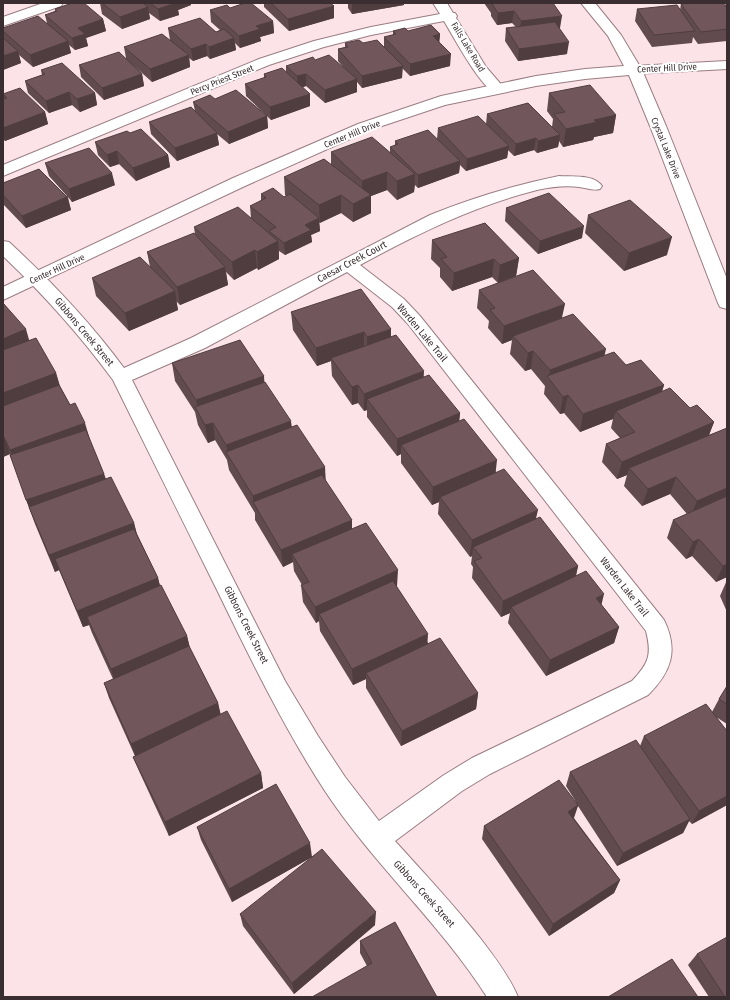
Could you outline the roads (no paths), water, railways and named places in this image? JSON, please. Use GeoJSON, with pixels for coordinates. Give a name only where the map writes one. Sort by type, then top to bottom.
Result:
{"type":"FeatureCollection","features":[{"type":"Feature","properties":{"kind":"street"},"geometry":{"type":"LineString","coordinates":[[3,22],[56,3]]}},
{"type":"Feature","properties":{"kind":"street","name":"Falls Lake Road"},"geometry":{"type":"LineString","coordinates":[[440,3],[450,16],[480,69],[498,89]]}},
{"type":"Feature","properties":{"kind":"street","name":"Crystal Lake Drive"},"geometry":{"type":"LineString","coordinates":[[588,3],[614,35],[634,70],[658,126],[727,303]]}},
{"type":"Feature","properties":{"kind":"street","name":"Percy Priest Street"},"geometry":{"type":"LineString","coordinates":[[3,171],[264,62],[319,44],[363,33],[450,16]]}},
{"type":"Feature","properties":{"kind":"street","name":"Center Hill Drive"},"geometry":{"type":"LineString","coordinates":[[3,294],[239,182],[364,127],[441,101],[536,81],[578,75],[634,70],[727,65]]}},
{"type":"Feature","properties":{"kind":"street","name":"Caesar Creek Court"},"geometry":{"type":"LineString","coordinates":[[121,377],[198,343],[436,219],[472,204],[503,194],[559,181],[583,182],[594,186]]}},
{"type":"Feature","properties":{"kind":"street","name":"Gibbons Creek Street"},"geometry":{"type":"LineString","coordinates":[[3,246],[37,278],[104,353],[121,377],[277,688],[309,744],[336,785],[376,839],[453,926],[482,963],[504,997]]}},
{"type":"Feature","properties":{"kind":"street","name":"Warden Lake Trail"},"geometry":{"type":"LineString","coordinates":[[348,264],[393,299],[414,320],[656,628],[661,643],[660,658],[654,674],[640,688],[481,766],[453,783],[376,839]]}}]}
